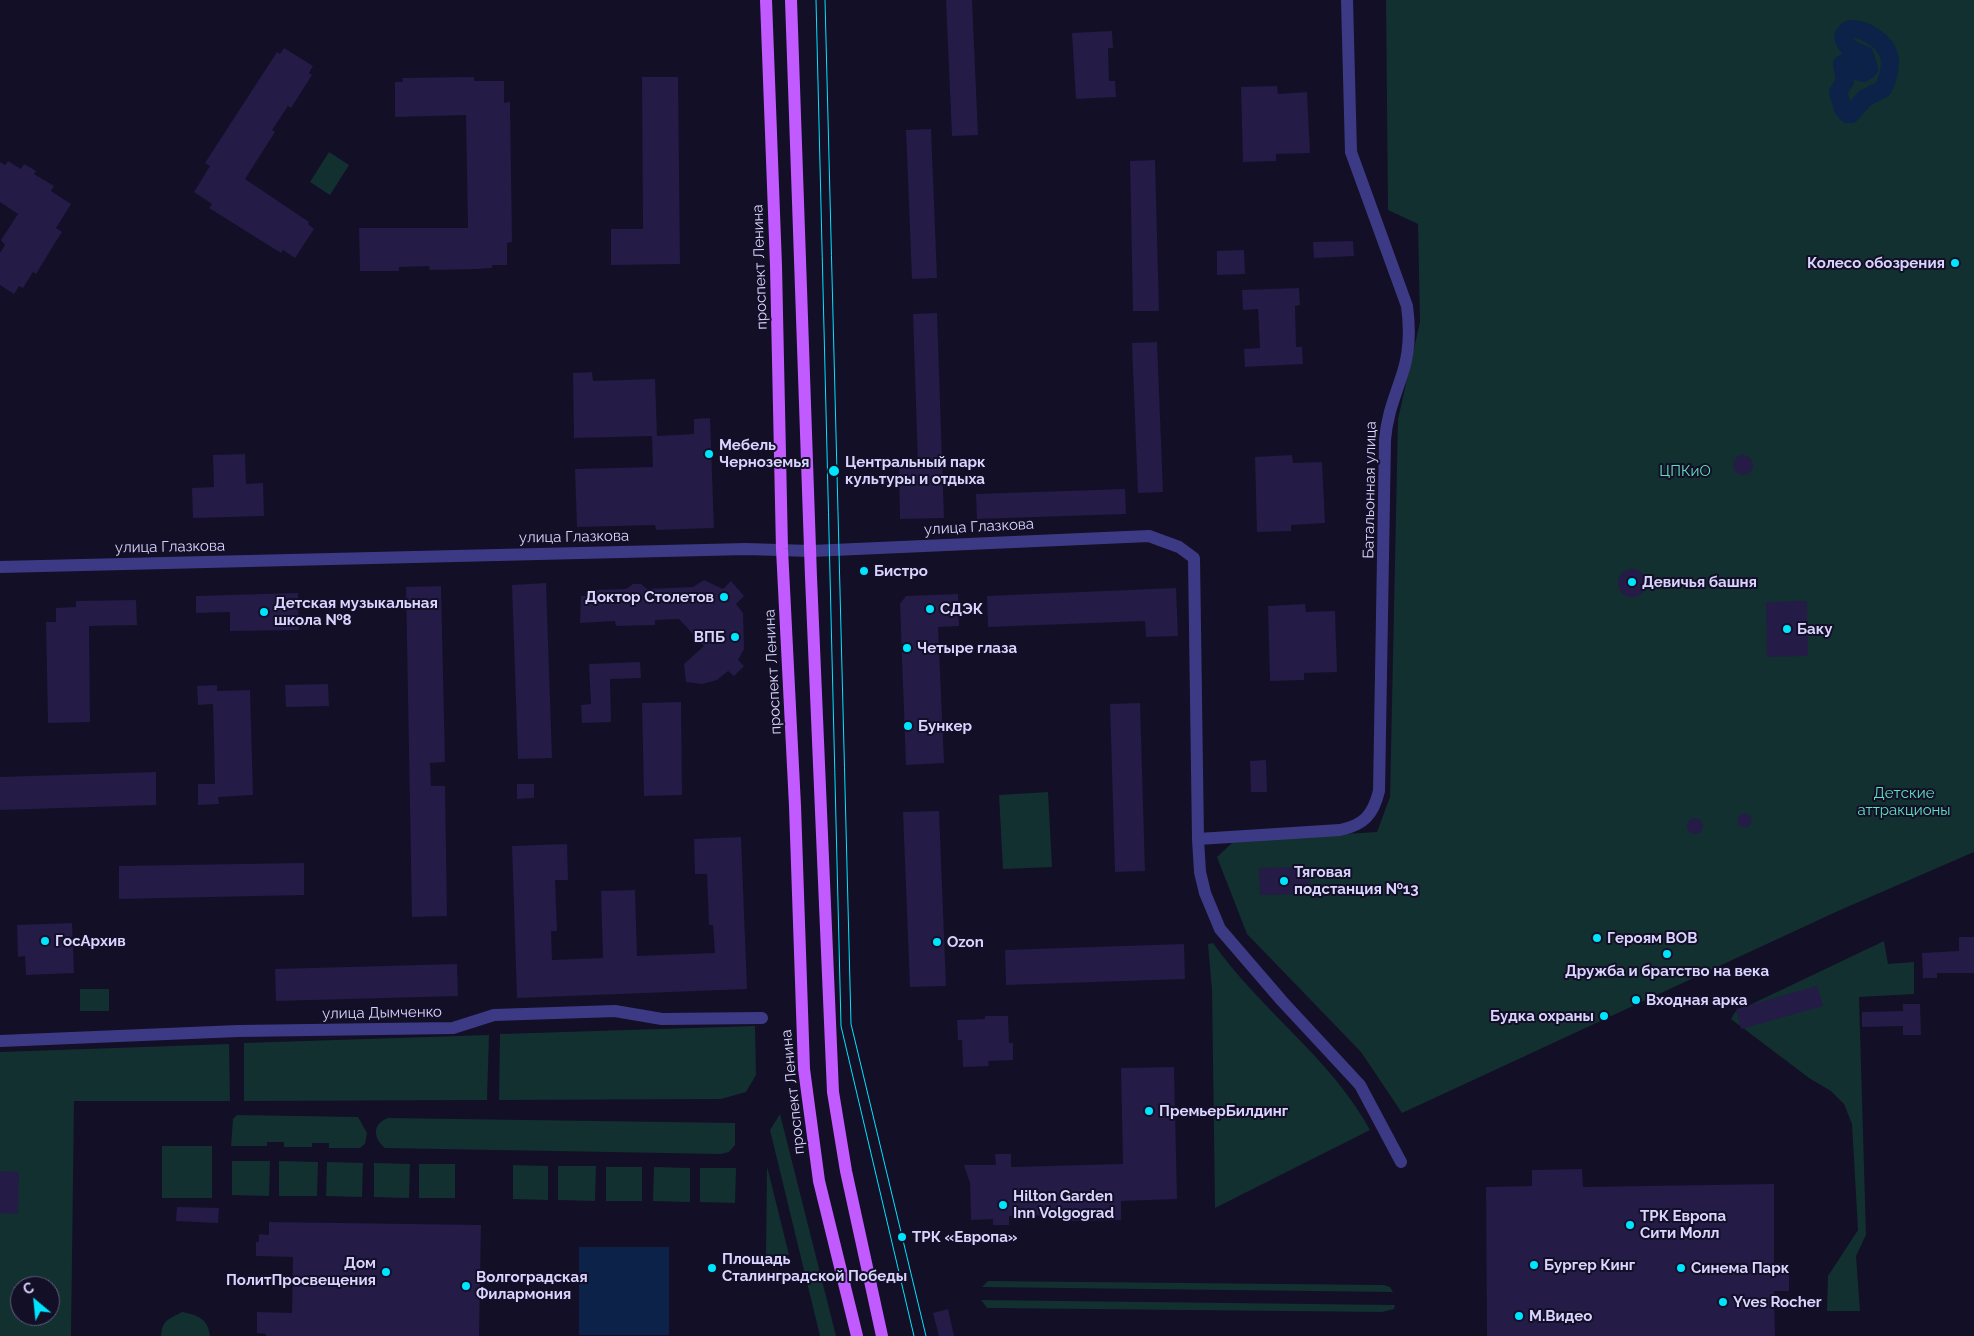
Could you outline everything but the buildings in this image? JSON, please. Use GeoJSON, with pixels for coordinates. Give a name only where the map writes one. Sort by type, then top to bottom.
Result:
{"type":"FeatureCollection","features":[{"type":"Feature","properties":{"kind":"main road","name":"проспект Ленина"},"geometry":{"type":"LineString","coordinates":[[766,0],[776,266],[782,549],[795,797],[804,1069],[819,1181],[858,1336]]}},
{"type":"Feature","properties":{"kind":"main road"},"geometry":{"type":"LineString","coordinates":[[791,0],[810,550],[833,1092],[846,1171],[882,1336]]}},
{"type":"Feature","properties":{"kind":"street","name":"Батальонная улица"},"geometry":{"type":"LineString","coordinates":[[1198,838],[1340,830],[1355,827],[1370,815],[1379,791],[1387,418],[1403,372],[1410,330],[1407,306],[1351,152],[1347,0]]}},
{"type":"Feature","properties":{"kind":"street","name":"улица Глазкова"},"geometry":{"type":"LineString","coordinates":[[0,567],[782,549],[810,550],[1149,536],[1179,547],[1194,558],[1198,838]]}},
{"type":"Feature","properties":{"kind":"street"},"geometry":{"type":"LineString","coordinates":[[1198,838],[1200,872],[1205,892],[1220,928],[1282,1001],[1360,1085],[1401,1162]]}},
{"type":"Feature","properties":{"kind":"street","name":"улица Дымченко"},"geometry":{"type":"LineString","coordinates":[[0,1041],[238,1031],[453,1028],[494,1015],[606,1011],[662,1020],[762,1018]]}},
{"type":"Feature","properties":{"kind":"green space","name":"ЦПКиО"},"geometry":{"type":"Polygon","coordinates":[[[1386,0],[1974,0],[1974,852],[1838,911],[1402,1113],[1361,1052],[1247,934],[1217,857],[1234,841],[1377,832],[1390,797],[1398,419],[1420,322],[1418,224],[1388,210],[1386,0]]]}},
{"type":"Feature","properties":{"kind":"green space"},"geometry":{"type":"Polygon","coordinates":[[[329,152],[349,165],[330,195],[310,182],[329,152]]]}},
{"type":"Feature","properties":{"kind":"green space"},"geometry":{"type":"Polygon","coordinates":[[[1048,792],[1052,867],[1003,869],[999,795],[1048,792]]]}},
{"type":"Feature","properties":{"kind":"green space"},"geometry":{"type":"Polygon","coordinates":[[[1884,941],[1888,964],[1914,962],[1914,994],[1859,997],[1866,1235],[1856,1256],[1860,1311],[1827,1311],[1828,1276],[1858,1230],[1852,1124],[1844,1104],[1831,1091],[1809,1078],[1731,1019],[1735,1012],[1884,941]]]}},
{"type":"Feature","properties":{"kind":"green space"},"geometry":{"type":"Polygon","coordinates":[[[1213,943],[1252,990],[1336,1080],[1370,1130],[1215,1208],[1212,990],[1208,944],[1213,943]]]}},
{"type":"Feature","properties":{"kind":"green space"},"geometry":{"type":"Polygon","coordinates":[[[80,989],[109,989],[109,1011],[80,1011],[80,989]]]}},
{"type":"Feature","properties":{"kind":"green space"},"geometry":{"type":"Polygon","coordinates":[[[755,1026],[756,1075],[746,1092],[721,1099],[499,1100],[500,1034],[755,1026]]]}},
{"type":"Feature","properties":{"kind":"green space"},"geometry":{"type":"Polygon","coordinates":[[[489,1035],[487,1100],[244,1101],[244,1043],[489,1035]]]}},
{"type":"Feature","properties":{"kind":"green space"},"geometry":{"type":"Polygon","coordinates":[[[229,1044],[230,1101],[74,1101],[71,1336],[0,1336],[0,1052],[229,1044]]]}},
{"type":"Feature","properties":{"kind":"green space"},"geometry":{"type":"Polygon","coordinates":[[[780,1114],[836,1336],[820,1336],[770,1130],[780,1114]]]}},
{"type":"Feature","properties":{"kind":"green space"},"geometry":{"type":"Polygon","coordinates":[[[237,1115],[358,1117],[367,1133],[365,1144],[360,1148],[329,1148],[329,1143],[312,1143],[312,1147],[284,1147],[284,1142],[267,1142],[267,1146],[231,1146],[233,1119],[237,1115]]]}},
{"type":"Feature","properties":{"kind":"green space"},"geometry":{"type":"Polygon","coordinates":[[[388,1118],[735,1123],[735,1145],[729,1152],[721,1154],[385,1148],[378,1140],[376,1132],[379,1124],[388,1118]]]}},
{"type":"Feature","properties":{"kind":"green space"},"geometry":{"type":"Polygon","coordinates":[[[162,1146],[212,1146],[212,1198],[162,1198],[162,1146]]]}},
{"type":"Feature","properties":{"kind":"green space"},"geometry":{"type":"Polygon","coordinates":[[[232,1161],[270,1161],[269,1196],[232,1195],[232,1161]]]}},
{"type":"Feature","properties":{"kind":"green space"},"geometry":{"type":"Polygon","coordinates":[[[279,1161],[318,1162],[317,1196],[279,1196],[279,1161]]]}},
{"type":"Feature","properties":{"kind":"green space"},"geometry":{"type":"Polygon","coordinates":[[[327,1162],[363,1163],[362,1197],[326,1196],[327,1162]]]}},
{"type":"Feature","properties":{"kind":"green space"},"geometry":{"type":"Polygon","coordinates":[[[374,1163],[410,1164],[409,1198],[374,1197],[374,1163]]]}},
{"type":"Feature","properties":{"kind":"green space"},"geometry":{"type":"Polygon","coordinates":[[[419,1164],[455,1164],[455,1198],[419,1198],[419,1164]]]}},
{"type":"Feature","properties":{"kind":"green space"},"geometry":{"type":"Polygon","coordinates":[[[513,1165],[548,1166],[548,1200],[513,1199],[513,1165]]]}},
{"type":"Feature","properties":{"kind":"green space"},"geometry":{"type":"Polygon","coordinates":[[[558,1166],[596,1166],[595,1201],[558,1200],[558,1166]]]}},
{"type":"Feature","properties":{"kind":"green space"},"geometry":{"type":"Polygon","coordinates":[[[767,1166],[789,1255],[766,1256],[767,1166]]]}},
{"type":"Feature","properties":{"kind":"green space"},"geometry":{"type":"Polygon","coordinates":[[[606,1167],[642,1167],[642,1201],[606,1201],[606,1167]]]}},
{"type":"Feature","properties":{"kind":"green space"},"geometry":{"type":"Polygon","coordinates":[[[654,1167],[690,1168],[690,1202],[653,1201],[654,1167]]]}},
{"type":"Feature","properties":{"kind":"green space"},"geometry":{"type":"Polygon","coordinates":[[[700,1168],[736,1168],[735,1203],[700,1202],[700,1168]]]}},
{"type":"Feature","properties":{"kind":"green space"},"geometry":{"type":"Polygon","coordinates":[[[988,1281],[1384,1285],[1390,1287],[1393,1292],[982,1287],[988,1281]]]}},
{"type":"Feature","properties":{"kind":"green space"},"geometry":{"type":"Polygon","coordinates":[[[981,1300],[1395,1305],[1394,1309],[1382,1312],[987,1308],[981,1300]]]}},
{"type":"Feature","properties":{"kind":"green space"},"geometry":{"type":"Polygon","coordinates":[[[182,1312],[201,1318],[207,1325],[210,1336],[161,1336],[165,1323],[182,1312]]]}},
{"type":"Feature","properties":{"kind":"water"},"geometry":{"type":"Polygon","coordinates":[[[579,1247],[669,1247],[669,1335],[579,1335],[579,1247]]]}},
{"type":"Feature","properties":{"kind":"waterway"},"geometry":{"type":"LineString","coordinates":[[1849,29],[1856,29],[1876,38],[1886,48],[1890,61],[1883,89],[1865,98],[1851,114],[1847,114],[1843,109],[1838,92],[1845,81],[1842,64],[1846,62],[1857,71],[1863,73],[1869,69],[1865,55],[1851,49],[1846,44],[1843,36],[1849,29]]}},
{"type":"Feature","properties":{"kind":"tram line"},"geometry":{"type":"LineString","coordinates":[[816,0],[841,1026],[914,1336]]}},
{"type":"Feature","properties":{"kind":"tram line"},"geometry":{"type":"LineString","coordinates":[[825,0],[851,1024],[926,1336]]}},
{"type":"Feature","properties":{"kind":"place","name":"Колесо обозрения"},"geometry":{"type":"Point","coordinates":[1955,263]}},
{"type":"Feature","properties":{"kind":"place","name":"Мебель Черноземья"},"geometry":{"type":"Point","coordinates":[709,454]}},
{"type":"Feature","properties":{"kind":"place","name":"Центральный парк культуры и отдыха"},"geometry":{"type":"Point","coordinates":[834,471]}},
{"type":"Feature","properties":{"kind":"place","name":"Бистро"},"geometry":{"type":"Point","coordinates":[864,571]}},
{"type":"Feature","properties":{"kind":"place","name":"Девичья башня"},"geometry":{"type":"Point","coordinates":[1632,582]}},
{"type":"Feature","properties":{"kind":"place","name":"Доктор Столетов"},"geometry":{"type":"Point","coordinates":[724,597]}},
{"type":"Feature","properties":{"kind":"place","name":"СДЭК"},"geometry":{"type":"Point","coordinates":[930,609]}},
{"type":"Feature","properties":{"kind":"place","name":"Детская музыкальная школа №8"},"geometry":{"type":"Point","coordinates":[264,612]}},
{"type":"Feature","properties":{"kind":"place","name":"Баку"},"geometry":{"type":"Point","coordinates":[1787,629]}},
{"type":"Feature","properties":{"kind":"place","name":"ВПБ"},"geometry":{"type":"Point","coordinates":[735,637]}},
{"type":"Feature","properties":{"kind":"place","name":"Четыре глаза"},"geometry":{"type":"Point","coordinates":[907,648]}},
{"type":"Feature","properties":{"kind":"place","name":"Бункер"},"geometry":{"type":"Point","coordinates":[908,726]}},
{"type":"Feature","properties":{"kind":"place","name":"Тяговая подстанция №13"},"geometry":{"type":"Point","coordinates":[1284,881]}},
{"type":"Feature","properties":{"kind":"place","name":"Героям ВОВ"},"geometry":{"type":"Point","coordinates":[1597,938]}},
{"type":"Feature","properties":{"kind":"place","name":"ГосАрхив"},"geometry":{"type":"Point","coordinates":[45,941]}},
{"type":"Feature","properties":{"kind":"place","name":"Ozon"},"geometry":{"type":"Point","coordinates":[937,942]}},
{"type":"Feature","properties":{"kind":"place","name":"Дружба и братство на века"},"geometry":{"type":"Point","coordinates":[1667,954]}},
{"type":"Feature","properties":{"kind":"place","name":"Входная арка"},"geometry":{"type":"Point","coordinates":[1636,1000]}},
{"type":"Feature","properties":{"kind":"place","name":"Будка охраны"},"geometry":{"type":"Point","coordinates":[1604,1016]}},
{"type":"Feature","properties":{"kind":"place","name":"ПремьерБилдинг"},"geometry":{"type":"Point","coordinates":[1149,1111]}},
{"type":"Feature","properties":{"kind":"place","name":"Hilton Garden Inn Volgograd"},"geometry":{"type":"Point","coordinates":[1003,1205]}},
{"type":"Feature","properties":{"kind":"place","name":"ТРК Европа Сити Молл"},"geometry":{"type":"Point","coordinates":[1630,1225]}},
{"type":"Feature","properties":{"kind":"place","name":"ТРК «Европа»"},"geometry":{"type":"Point","coordinates":[902,1237]}},
{"type":"Feature","properties":{"kind":"place","name":"Бургер Кинг"},"geometry":{"type":"Point","coordinates":[1534,1265]}},
{"type":"Feature","properties":{"kind":"place","name":"Площадь Сталинградской Победы"},"geometry":{"type":"Point","coordinates":[712,1268]}},
{"type":"Feature","properties":{"kind":"place","name":"Синема Парк"},"geometry":{"type":"Point","coordinates":[1681,1268]}},
{"type":"Feature","properties":{"kind":"place","name":"Дом ПолитПросвещения"},"geometry":{"type":"Point","coordinates":[386,1272]}},
{"type":"Feature","properties":{"kind":"place","name":"Волгоградская Филармония"},"geometry":{"type":"Point","coordinates":[466,1286]}},
{"type":"Feature","properties":{"kind":"place","name":"Yves Rocher"},"geometry":{"type":"Point","coordinates":[1723,1302]}},
{"type":"Feature","properties":{"kind":"place","name":"М.Видео"},"geometry":{"type":"Point","coordinates":[1519,1316]}},
{"type":"Feature","properties":{"kind":"park label","name":"Детские аттракционы"},"geometry":{"type":"Point","coordinates":[1904,802]}}]}
